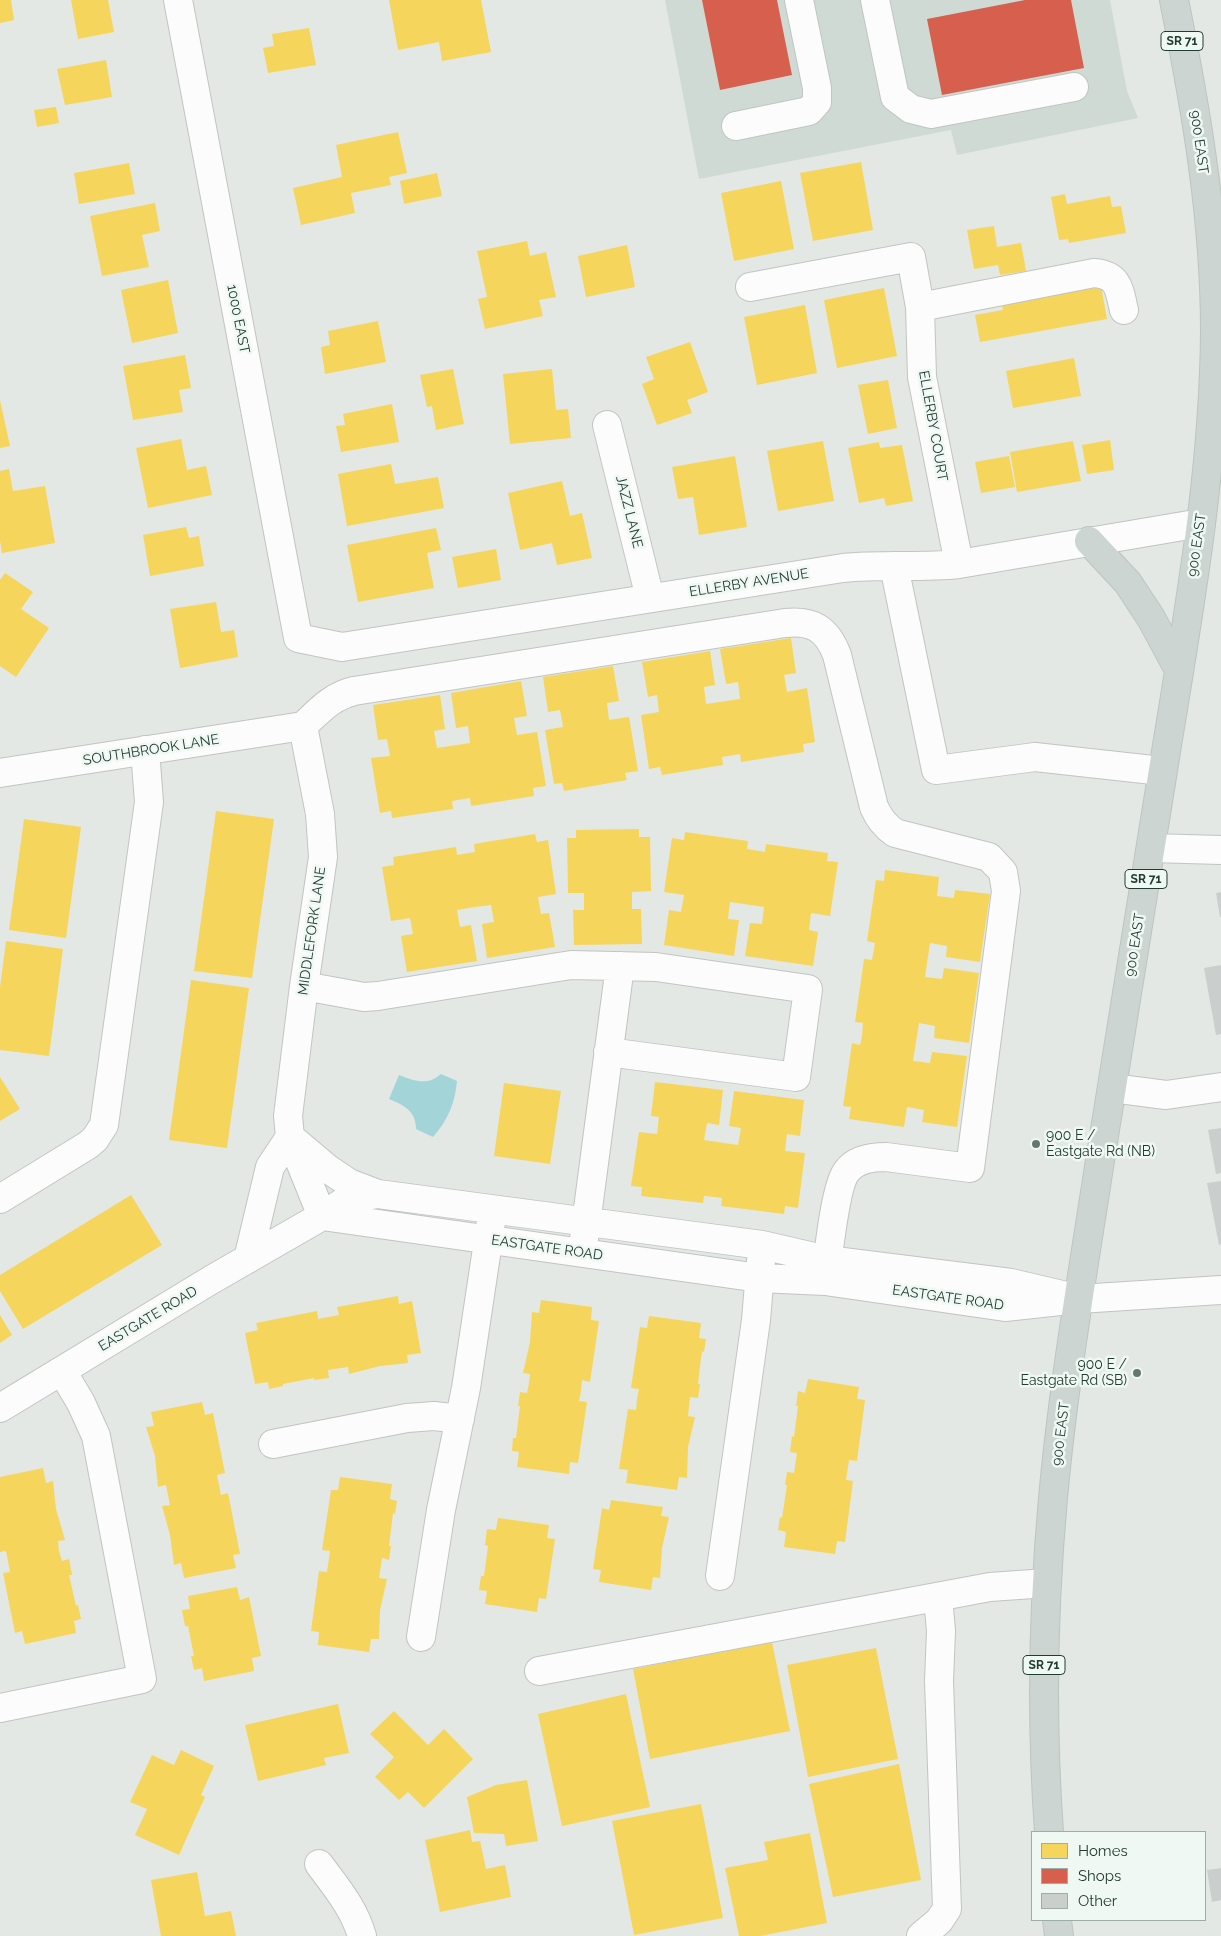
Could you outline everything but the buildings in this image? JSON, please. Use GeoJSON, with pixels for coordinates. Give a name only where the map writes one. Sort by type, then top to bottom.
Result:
{"type":"FeatureCollection","features":[{"type":"Feature","properties":{"kind":"main road","name":"900 EAST"},"geometry":{"type":"LineString","coordinates":[[1049,1831],[1046,1790],[1044,1687],[1047,1583],[1053,1498],[1073,1334],[1179,670],[1209,453],[1217,276],[1201,147],[1174,0]]}},
{"type":"Feature","properties":{"kind":"main road"},"geometry":{"type":"LineString","coordinates":[[1089,542],[1128,583],[1151,618],[1179,670]]}},
{"type":"Feature","properties":{"kind":"main road"},"geometry":{"type":"LineString","coordinates":[[1057,1921],[1058,1936]]}},
{"type":"Feature","properties":{"kind":"street","name":"1000 EAST"},"geometry":{"type":"LineString","coordinates":[[178,0],[298,638]]}},
{"type":"Feature","properties":{"kind":"street"},"geometry":{"type":"LineString","coordinates":[[736,126],[808,112],[817,102],[817,88],[799,0]]}},
{"type":"Feature","properties":{"kind":"street"},"geometry":{"type":"LineString","coordinates":[[875,0],[896,97],[911,109],[930,114],[1074,87]]}},
{"type":"Feature","properties":{"kind":"street","name":"ELLERBY COURT"},"geometry":{"type":"LineString","coordinates":[[750,287],[911,257],[920,306],[922,377],[959,564]]}},
{"type":"Feature","properties":{"kind":"street"},"geometry":{"type":"LineString","coordinates":[[920,306],[1094,273],[1104,274],[1115,281],[1124,310]]}},
{"type":"Feature","properties":{"kind":"street","name":"JAZZ LANE"},"geometry":{"type":"LineString","coordinates":[[607,425],[650,598]]}},
{"type":"Feature","properties":{"kind":"street","name":"ELLERBY AVENUE"},"geometry":{"type":"LineString","coordinates":[[298,638],[342,647],[843,568],[927,567],[959,564],[1200,523]]}},
{"type":"Feature","properties":{"kind":"street"},"geometry":{"type":"LineString","coordinates":[[894,566],[936,770],[1035,757],[1162,771]]}},
{"type":"Feature","properties":{"kind":"street"},"geometry":{"type":"LineString","coordinates":[[302,726],[331,699],[354,691],[785,623],[811,625],[825,634],[837,655],[874,808],[879,818],[895,833],[988,857],[1002,872],[1006,891],[970,1168],[881,1157],[866,1159],[856,1163],[842,1179],[826,1270]]}},
{"type":"Feature","properties":{"kind":"street","name":"SOUTHBROOK LANE"},"geometry":{"type":"LineString","coordinates":[[0,773],[302,726]]}},
{"type":"Feature","properties":{"kind":"street","name":"MIDDLEFORK LANE"},"geometry":{"type":"LineString","coordinates":[[302,726],[320,814],[323,857],[304,986],[288,1116],[290,1137],[322,1216]]}},
{"type":"Feature","properties":{"kind":"street"},"geometry":{"type":"LineString","coordinates":[[0,1199],[88,1145],[95,1139],[104,1125],[149,802],[145,750]]}},
{"type":"Feature","properties":{"kind":"street"},"geometry":{"type":"LineString","coordinates":[[1151,848],[1221,850]]}},
{"type":"Feature","properties":{"kind":"street"},"geometry":{"type":"LineString","coordinates":[[304,986],[364,996],[378,996],[571,965],[656,967],[808,990],[796,1077],[608,1052]]}},
{"type":"Feature","properties":{"kind":"street"},"geometry":{"type":"LineString","coordinates":[[582,1253],[620,966]]}},
{"type":"Feature","properties":{"kind":"street"},"geometry":{"type":"LineString","coordinates":[[1112,1088],[1166,1095],[1221,1087]]}},
{"type":"Feature","properties":{"kind":"street"},"geometry":{"type":"LineString","coordinates":[[248,1259],[270,1167],[290,1137]]}},
{"type":"Feature","properties":{"kind":"street","name":"EASTGATE ROAD"},"geometry":{"type":"LineString","coordinates":[[290,1137],[349,1183],[378,1194],[762,1245],[826,1270],[1005,1307],[1079,1299],[1221,1290]]}},
{"type":"Feature","properties":{"kind":"street","name":"EASTGATE ROAD"},"geometry":{"type":"LineString","coordinates":[[0,1408],[348,1200],[378,1194]]}},
{"type":"Feature","properties":{"kind":"street"},"geometry":{"type":"LineString","coordinates":[[421,1637],[441,1510],[468,1379],[492,1209]]}},
{"type":"Feature","properties":{"kind":"street","name":"EASTGATE ROAD"},"geometry":{"type":"LineString","coordinates":[[322,1216],[759,1278],[826,1270]]}},
{"type":"Feature","properties":{"kind":"street"},"geometry":{"type":"LineString","coordinates":[[720,1576],[756,1320],[762,1245]]}},
{"type":"Feature","properties":{"kind":"street"},"geometry":{"type":"LineString","coordinates":[[0,1708],[142,1679],[96,1436],[81,1403],[62,1371]]}},
{"type":"Feature","properties":{"kind":"street"},"geometry":{"type":"LineString","coordinates":[[273,1444],[407,1418],[434,1416],[460,1419]]}},
{"type":"Feature","properties":{"kind":"street"},"geometry":{"type":"LineString","coordinates":[[539,1671],[990,1587],[1047,1583]]}},
{"type":"Feature","properties":{"kind":"street"},"geometry":{"type":"LineString","coordinates":[[921,1936],[939,1922],[947,1910],[939,1681],[941,1631],[938,1597]]}},
{"type":"Feature","properties":{"kind":"street"},"geometry":{"type":"LineString","coordinates":[[319,1864],[355,1915],[362,1936]]}},
{"type":"Feature","properties":{"kind":"shaded area"},"geometry":{"type":"Polygon","coordinates":[[[665,0],[1110,0],[1127,91],[1138,118],[957,155],[951,130],[699,179],[665,0]]]}},
{"type":"Feature","properties":{"kind":"water"},"geometry":{"type":"Polygon","coordinates":[[[441,1074],[457,1081],[456,1089],[447,1118],[433,1137],[416,1129],[411,1113],[400,1104],[389,1099],[399,1075],[426,1081],[436,1078],[441,1074]]]}},
{"type":"Feature","properties":{"kind":"place","name":"900 E / Eastgate Rd (NB)"},"geometry":{"type":"Point","coordinates":[1036,1144]}},
{"type":"Feature","properties":{"kind":"place","name":"900 E / Eastgate Rd (SB)"},"geometry":{"type":"Point","coordinates":[1137,1373]}}]}
